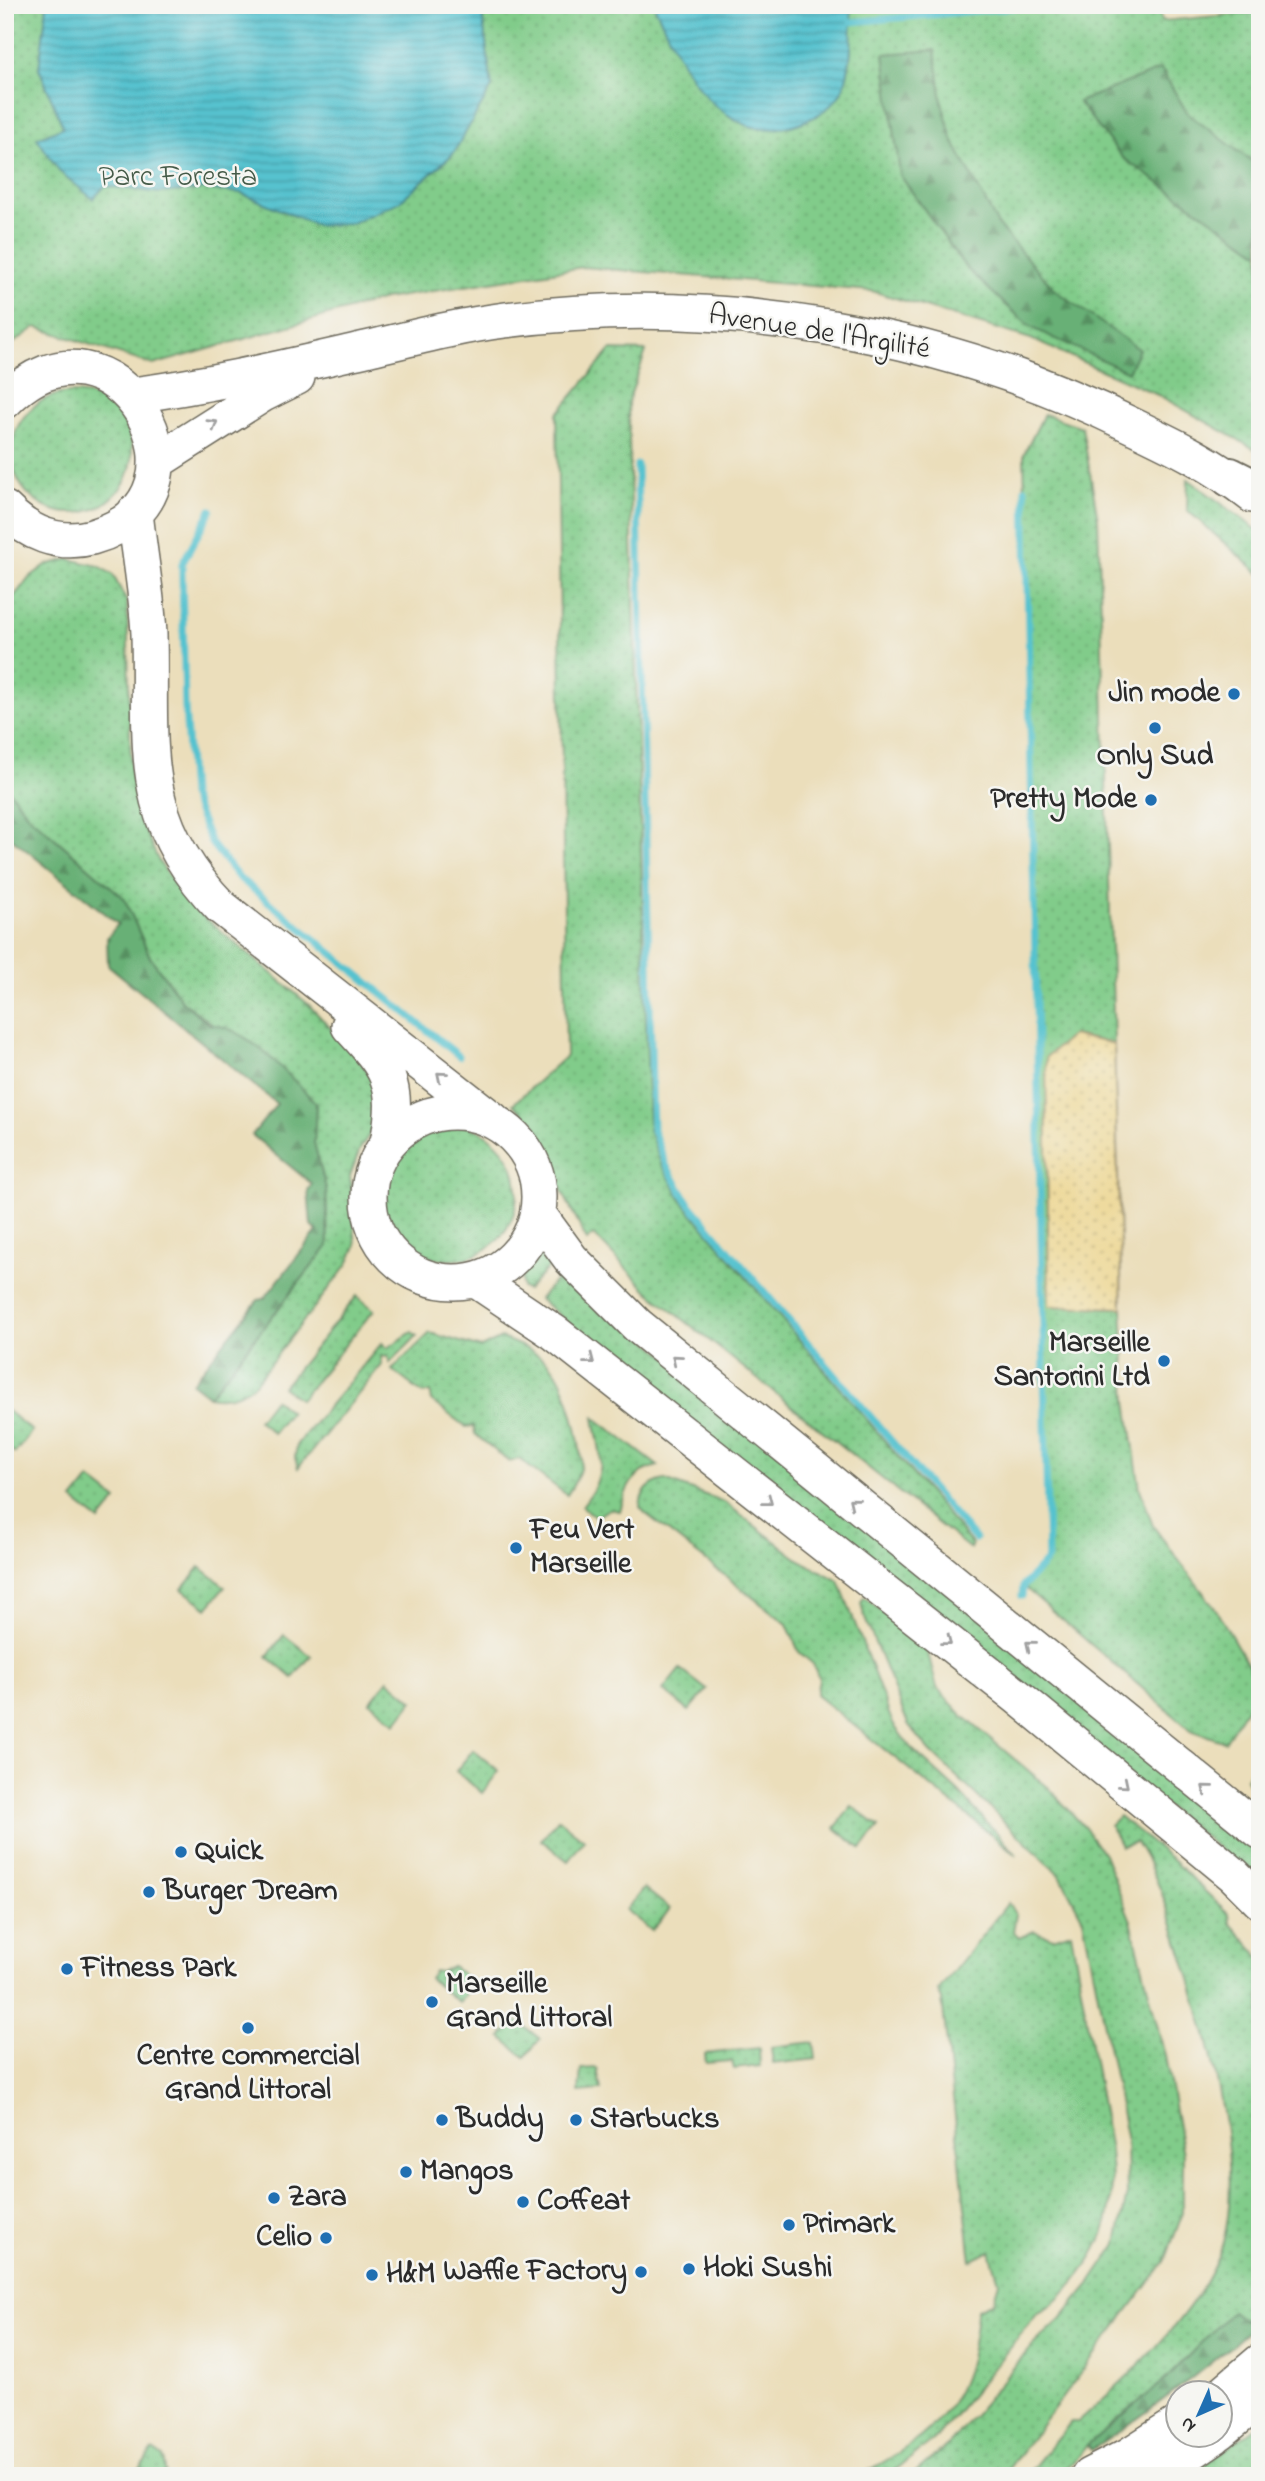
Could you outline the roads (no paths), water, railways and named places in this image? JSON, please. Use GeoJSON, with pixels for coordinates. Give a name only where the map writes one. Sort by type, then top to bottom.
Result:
{"type":"FeatureCollection","features":[{"type":"Feature","properties":{"kind":"street","name":"Avenue de l'Argilité"},"geometry":{"type":"LineString","coordinates":[[132,395],[180,389],[347,353],[416,335],[503,320],[572,313],[660,310],[805,324],[888,339],[996,368],[1100,410],[1245,485],[1260,502]]}},
{"type":"Feature","properties":{"kind":"street","name":"Avenue de l'Argilité"},"geometry":{"type":"LineString","coordinates":[[156,462],[263,394],[347,353]]}},
{"type":"Feature","properties":{"kind":"street"},"geometry":{"type":"LineString","coordinates":[[5,401],[40,374],[67,369],[91,372],[113,380],[132,395],[146,414],[155,437],[156,462],[146,497],[135,512],[121,524],[83,539],[66,540],[32,532],[5,509]]}},
{"type":"Feature","properties":{"kind":"street"},"geometry":{"type":"LineString","coordinates":[[135,512],[141,577],[147,605],[149,718],[155,789],[168,835],[185,866],[222,907],[292,964],[432,1069],[515,1137],[531,1160],[539,1186],[538,1214],[526,1243],[505,1266],[476,1280],[434,1280],[398,1261],[384,1246],[372,1220],[369,1193],[374,1166],[388,1142],[410,1123],[437,1112],[466,1111],[493,1120]]}},
{"type":"Feature","properties":{"kind":"street"},"geometry":{"type":"LineString","coordinates":[[83,539],[141,577]]}},
{"type":"Feature","properties":{"kind":"street"},"geometry":{"type":"LineString","coordinates":[[292,964],[379,1060],[391,1082],[392,1120],[388,1142]]}},
{"type":"Feature","properties":{"kind":"street"},"geometry":{"type":"LineString","coordinates":[[538,1214],[585,1274],[646,1334],[1260,1831]]}},
{"type":"Feature","properties":{"kind":"street"},"geometry":{"type":"LineString","coordinates":[[476,1280],[555,1333],[1018,1697],[1234,1875],[1260,1901]]}},
{"type":"Feature","properties":{"kind":"street"},"geometry":{"type":"LineString","coordinates":[[1234,2384],[1260,2362]]}},
{"type":"Feature","properties":{"kind":"street"},"geometry":{"type":"LineString","coordinates":[[1234,2420],[1260,2399]]}},
{"type":"Feature","properties":{"kind":"street"},"geometry":{"type":"LineString","coordinates":[[1089,2476],[1164,2433]]}},
{"type":"Feature","properties":{"kind":"street"},"geometry":{"type":"LineString","coordinates":[[1156,2476],[1193,2450]]}},
{"type":"Feature","properties":{"kind":"water"},"geometry":{"type":"Polygon","coordinates":[[[47,5],[481,5],[492,87],[453,154],[399,202],[352,223],[318,226],[241,193],[204,189],[160,193],[105,186],[93,199],[60,172],[37,138],[63,127],[39,68],[47,5]]]}},
{"type":"Feature","properties":{"kind":"water"},"geometry":{"type":"Polygon","coordinates":[[[654,5],[851,5],[852,36],[844,86],[830,106],[806,121],[765,129],[744,124],[716,106],[697,86],[680,59],[654,5]]]}},
{"type":"Feature","properties":{"kind":"waterway"},"geometry":{"type":"LineString","coordinates":[[851,22],[1042,5]]}},
{"type":"Feature","properties":{"kind":"waterway"},"geometry":{"type":"LineString","coordinates":[[1256,5],[1260,19]]}},
{"type":"Feature","properties":{"kind":"waterway"},"geometry":{"type":"LineString","coordinates":[[637,465],[653,1130],[666,1165],[688,1202],[975,1539]]}},
{"type":"Feature","properties":{"kind":"waterway"},"geometry":{"type":"LineString","coordinates":[[1022,1596],[1023,1586],[1048,1559],[1025,489]]}},
{"type":"Feature","properties":{"kind":"waterway"},"geometry":{"type":"LineString","coordinates":[[211,510],[182,564],[185,707],[191,795],[211,843],[238,877],[459,1056]]}},
{"type":"Feature","properties":{"kind":"place","name":"Jin mode"},"geometry":{"type":"Point","coordinates":[1234,694]}},
{"type":"Feature","properties":{"kind":"place","name":"Only Sud"},"geometry":{"type":"Point","coordinates":[1155,728]}},
{"type":"Feature","properties":{"kind":"place","name":"Pretty Mode"},"geometry":{"type":"Point","coordinates":[1151,800]}},
{"type":"Feature","properties":{"kind":"place","name":"Marseille Santorini Ltd"},"geometry":{"type":"Point","coordinates":[1164,1361]}},
{"type":"Feature","properties":{"kind":"place","name":"Feu Vert Marseille"},"geometry":{"type":"Point","coordinates":[516,1548]}},
{"type":"Feature","properties":{"kind":"place","name":"Quick"},"geometry":{"type":"Point","coordinates":[181,1852]}},
{"type":"Feature","properties":{"kind":"place","name":"Burger Dream"},"geometry":{"type":"Point","coordinates":[149,1892]}},
{"type":"Feature","properties":{"kind":"place","name":"Fitness Park"},"geometry":{"type":"Point","coordinates":[67,1969]}},
{"type":"Feature","properties":{"kind":"place","name":"Marseille Grand Littoral"},"geometry":{"type":"Point","coordinates":[432,2002]}},
{"type":"Feature","properties":{"kind":"place","name":"Centre commercial Grand Littoral"},"geometry":{"type":"Point","coordinates":[248,2028]}},
{"type":"Feature","properties":{"kind":"place","name":"Buddy"},"geometry":{"type":"Point","coordinates":[442,2120]}},
{"type":"Feature","properties":{"kind":"place","name":"Starbucks"},"geometry":{"type":"Point","coordinates":[576,2120]}},
{"type":"Feature","properties":{"kind":"place","name":"Mangos"},"geometry":{"type":"Point","coordinates":[406,2172]}},
{"type":"Feature","properties":{"kind":"place","name":"Zara"},"geometry":{"type":"Point","coordinates":[274,2198]}},
{"type":"Feature","properties":{"kind":"place","name":"Coffeat"},"geometry":{"type":"Point","coordinates":[523,2202]}},
{"type":"Feature","properties":{"kind":"place","name":"Primark"},"geometry":{"type":"Point","coordinates":[789,2225]}},
{"type":"Feature","properties":{"kind":"place","name":"Celio"},"geometry":{"type":"Point","coordinates":[326,2238]}},
{"type":"Feature","properties":{"kind":"place","name":"Hoki Sushi"},"geometry":{"type":"Point","coordinates":[689,2269]}},
{"type":"Feature","properties":{"kind":"place","name":"Waffle Factory"},"geometry":{"type":"Point","coordinates":[641,2272]}},
{"type":"Feature","properties":{"kind":"place","name":"H&M"},"geometry":{"type":"Point","coordinates":[372,2275]}},
{"type":"Feature","properties":{"kind":"park label","name":"Parc Foresta"},"geometry":{"type":"Point","coordinates":[178,178]}}]}
